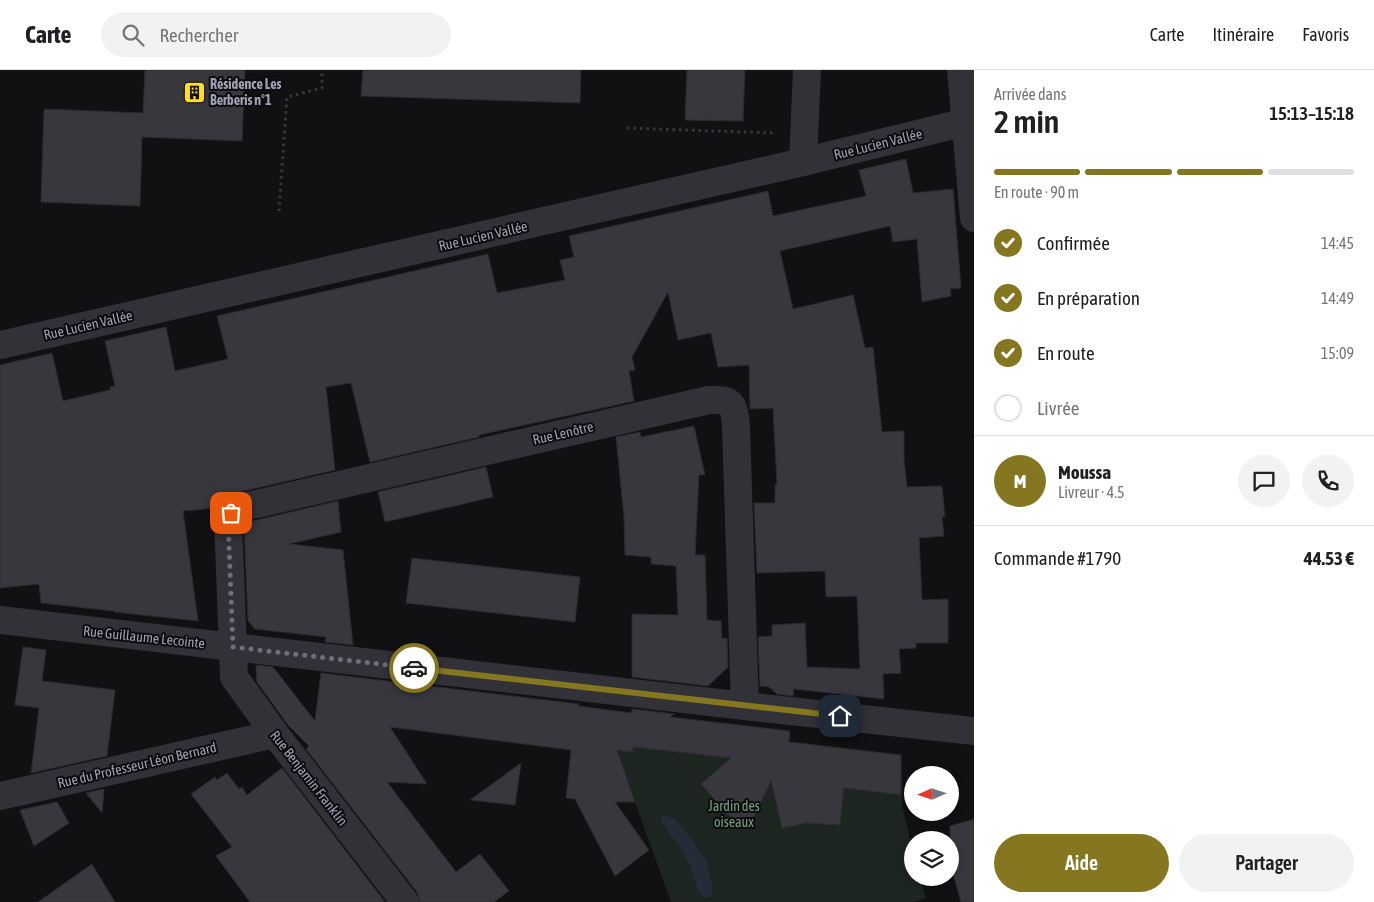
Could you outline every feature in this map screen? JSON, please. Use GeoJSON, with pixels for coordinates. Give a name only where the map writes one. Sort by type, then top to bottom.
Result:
{"type":"FeatureCollection","features":[{"type":"Feature","properties":{"kind":"street"},"geometry":{"type":"LineString","coordinates":[[803,162],[807,70]]}},
{"type":"Feature","properties":{"kind":"street"},"geometry":{"type":"LineString","coordinates":[[961,70],[970,122],[974,218]]}},
{"type":"Feature","properties":{"kind":"street","name":"Rue Lucien Vallée"},"geometry":{"type":"LineString","coordinates":[[0,345],[803,162],[970,122]]}},
{"type":"Feature","properties":{"kind":"street","name":"Rue Lenôtre"},"geometry":{"type":"LineString","coordinates":[[233,647],[228,519],[231,513],[238,508],[709,400],[723,399],[732,404],[736,426],[745,706]]}},
{"type":"Feature","properties":{"kind":"street","name":"Rue Guillaume Lecointe"},"geometry":{"type":"LineString","coordinates":[[0,620],[974,731]]}},
{"type":"Feature","properties":{"kind":"street","name":"Rue Benjamin Franklin"},"geometry":{"type":"LineString","coordinates":[[233,647],[234,677],[274,734],[405,902]]}},
{"type":"Feature","properties":{"kind":"street","name":"Rue du Professeur Léon Bernard"},"geometry":{"type":"LineString","coordinates":[[0,796],[274,734]]}},
{"type":"Feature","properties":{"kind":"path"},"geometry":{"type":"LineString","coordinates":[[279,211],[287,97],[322,88],[322,70]]}},
{"type":"Feature","properties":{"kind":"path"},"geometry":{"type":"LineString","coordinates":[[627,128],[804,134]]}},
{"type":"Feature","properties":{"kind":"green space","name":"Jardin des oiseaux"},"geometry":{"type":"Polygon","coordinates":[[[601,709],[790,731],[789,742],[901,755],[902,805],[904,821],[906,821],[908,831],[904,831],[904,886],[922,886],[926,898],[915,902],[671,902],[601,709]]]}},
{"type":"Feature","properties":{"kind":"shaded area"},"geometry":{"type":"Polygon","coordinates":[[[663,815],[675,819],[706,859],[713,889],[712,896],[705,898],[698,892],[691,867],[682,850],[662,823],[661,817],[663,815]]]}},
{"type":"Feature","properties":{"kind":"building"},"geometry":{"type":"Polygon","coordinates":[[[145,70],[245,70],[242,141],[142,137],[140,206],[41,202],[44,109],[143,113],[145,70]]]}},
{"type":"Feature","properties":{"kind":"building"},"geometry":{"type":"Polygon","coordinates":[[[363,70],[581,70],[580,103],[361,96],[363,70]]]}},
{"type":"Feature","properties":{"kind":"building"},"geometry":{"type":"Polygon","coordinates":[[[687,70],[745,70],[743,121],[685,120],[687,70]]]}},
{"type":"Feature","properties":{"kind":"building"},"geometry":{"type":"Polygon","coordinates":[[[906,159],[913,193],[953,189],[961,288],[950,289],[951,296],[922,302],[917,239],[893,242],[890,226],[780,251],[793,309],[853,295],[865,348],[873,347],[882,432],[904,431],[907,487],[942,486],[945,517],[942,517],[944,536],[919,538],[922,600],[948,599],[948,643],[916,643],[916,648],[899,649],[901,673],[883,674],[884,699],[794,689],[793,696],[777,694],[769,687],[760,686],[758,637],[772,636],[772,625],[805,623],[807,667],[860,669],[857,596],[826,597],[825,571],[757,573],[754,503],[775,503],[775,485],[777,484],[773,408],[750,409],[749,365],[718,367],[711,333],[678,340],[668,292],[632,357],[635,370],[629,371],[634,401],[479,435],[479,437],[370,462],[351,383],[326,387],[335,470],[235,493],[223,500],[216,508],[183,511],[198,621],[41,603],[39,584],[0,588],[0,365],[52,353],[63,401],[110,390],[110,387],[115,386],[105,341],[166,327],[175,371],[228,359],[217,316],[488,254],[497,293],[565,280],[560,260],[574,257],[569,236],[768,191],[773,216],[866,196],[859,170],[906,159]]]}},
{"type":"Feature","properties":{"kind":"building"},"geometry":{"type":"Polygon","coordinates":[[[694,426],[705,475],[699,475],[695,555],[705,555],[707,620],[721,621],[722,639],[727,638],[728,667],[708,686],[632,677],[632,614],[678,615],[676,566],[651,564],[651,557],[625,555],[624,517],[616,437],[640,432],[641,437],[694,426]]]}},
{"type":"Feature","properties":{"kind":"building"},"geometry":{"type":"Polygon","coordinates":[[[486,467],[493,497],[385,522],[378,492],[486,467]]]}},
{"type":"Feature","properties":{"kind":"building"},"geometry":{"type":"Polygon","coordinates":[[[338,501],[341,532],[289,544],[343,550],[353,645],[325,642],[326,637],[255,629],[248,621],[244,523],[338,501]]]}},
{"type":"Feature","properties":{"kind":"building"},"geometry":{"type":"Polygon","coordinates":[[[412,558],[580,577],[575,622],[406,603],[412,558]]]}},
{"type":"Feature","properties":{"kind":"building"},"geometry":{"type":"Polygon","coordinates":[[[23,647],[46,650],[42,681],[115,690],[107,756],[31,773],[39,708],[15,705],[23,647]]]}},
{"type":"Feature","properties":{"kind":"building"},"geometry":{"type":"Polygon","coordinates":[[[256,665],[273,667],[315,721],[321,673],[579,704],[578,706],[632,713],[632,709],[674,714],[670,717],[790,731],[789,742],[901,755],[901,795],[844,788],[840,825],[807,823],[782,828],[771,781],[750,825],[728,815],[701,784],[731,758],[633,747],[633,752],[617,750],[635,802],[615,802],[649,850],[615,876],[575,799],[566,798],[571,750],[390,727],[427,784],[387,782],[456,872],[480,854],[509,891],[494,902],[420,902],[417,892],[306,749],[309,746],[288,725],[257,682],[256,665]]]}},
{"type":"Feature","properties":{"kind":"building"},"geometry":{"type":"Polygon","coordinates":[[[521,763],[515,805],[470,800],[521,763]]]}},
{"type":"Feature","properties":{"kind":"building"},"geometry":{"type":"Polygon","coordinates":[[[282,768],[385,902],[250,902],[216,856],[232,847],[191,794],[215,777],[217,780],[227,773],[239,789],[242,787],[247,795],[282,768]]]}},
{"type":"Feature","properties":{"kind":"building"},"geometry":{"type":"Polygon","coordinates":[[[104,789],[102,813],[86,793],[104,789]]]}},
{"type":"Feature","properties":{"kind":"building"},"geometry":{"type":"Polygon","coordinates":[[[57,802],[69,823],[34,846],[20,810],[57,802]]]}},
{"type":"Feature","properties":{"kind":"building"},"geometry":{"type":"Polygon","coordinates":[[[974,819],[974,902],[961,902],[956,886],[959,886],[959,831],[950,831],[950,826],[974,819]]]}},
{"type":"Feature","properties":{"kind":"building"},"geometry":{"type":"Polygon","coordinates":[[[92,864],[115,902],[38,902],[92,864]]]}},
{"type":"Feature","properties":{"kind":"way so far"},"geometry":{"type":"LineString","coordinates":[[231,513],[228,519],[233,647],[414,668]]}},
{"type":"Feature","properties":{"kind":"place","name":"Résidence Les Berberis n°1"},"geometry":{"type":"Point","coordinates":[194,92]}},
{"type":"Feature","properties":{"kind":"route"},"geometry":{"type":"LineString","coordinates":[[414,668],[840,716]]}}]}
